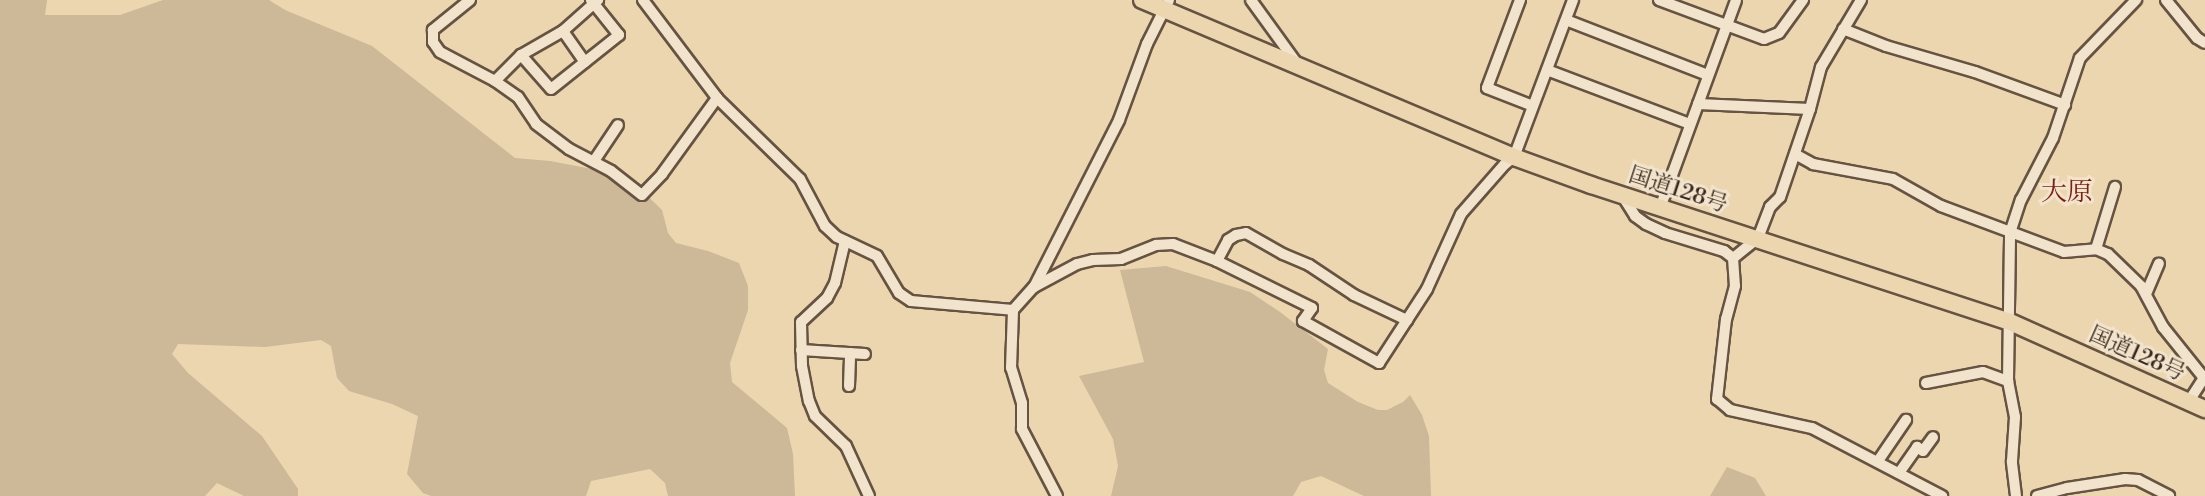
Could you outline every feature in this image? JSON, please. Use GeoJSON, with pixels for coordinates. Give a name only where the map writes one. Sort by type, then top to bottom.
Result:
{"type":"FeatureCollection","features":[{"type":"Feature","properties":{"kind":"highway","name":"国道128号"},"geometry":{"type":"LineString","coordinates":[[1142,0],[1167,5],[1300,68],[1514,157],[1660,208],[2008,321],[2205,409]]}},
{"type":"Feature","properties":{"kind":"street"},"geometry":{"type":"LineString","coordinates":[[470,0],[433,30],[433,42],[440,52],[495,81],[518,97],[536,124],[569,149],[611,171],[642,195],[662,174],[717,98]]}},
{"type":"Feature","properties":{"kind":"street"},"geometry":{"type":"LineString","coordinates":[[643,0],[717,98],[800,179],[825,226],[844,241],[877,256],[899,293],[911,301],[1012,310]]}},
{"type":"Feature","properties":{"kind":"street"},"geometry":{"type":"LineString","coordinates":[[1251,0],[1300,68]]}},
{"type":"Feature","properties":{"kind":"street"},"geometry":{"type":"LineString","coordinates":[[1520,0],[1487,88],[1533,106]]}},
{"type":"Feature","properties":{"kind":"street"},"geometry":{"type":"LineString","coordinates":[[1034,287],[1077,264],[1093,260],[1120,260],[1156,245],[1173,244],[1217,261],[1312,308],[1303,321],[1378,363],[1407,320],[1442,260],[1461,214],[1505,164],[1514,157],[1573,0]]}},
{"type":"Feature","properties":{"kind":"street"},"geometry":{"type":"LineString","coordinates":[[1659,0],[1726,26],[1770,38],[1779,33],[1803,0]]}},
{"type":"Feature","properties":{"kind":"street"},"geometry":{"type":"LineString","coordinates":[[1660,208],[1736,0]]}},
{"type":"Feature","properties":{"kind":"street"},"geometry":{"type":"LineString","coordinates":[[1734,258],[1758,238],[1770,207],[1780,196],[1810,109],[1821,67],[1861,0]]}},
{"type":"Feature","properties":{"kind":"street"},"geometry":{"type":"LineString","coordinates":[[2016,496],[2012,461],[2015,417],[2008,381],[2010,232],[2021,200],[2054,138],[2080,58],[2136,0]]}},
{"type":"Feature","properties":{"kind":"street"},"geometry":{"type":"LineString","coordinates":[[2166,0],[2197,38],[2205,43]]}},
{"type":"Feature","properties":{"kind":"street"},"geometry":{"type":"LineString","coordinates":[[495,81],[521,55],[563,32],[595,2],[619,35],[551,89],[521,55]]}},
{"type":"Feature","properties":{"kind":"street"},"geometry":{"type":"LineString","coordinates":[[1057,496],[1022,429],[1022,403],[1011,368],[1012,310],[1034,287],[1119,120],[1147,44],[1167,5]]}},
{"type":"Feature","properties":{"kind":"street"},"geometry":{"type":"LineString","coordinates":[[1566,20],[1708,75]]}},
{"type":"Feature","properties":{"kind":"street"},"geometry":{"type":"LineString","coordinates":[[1843,29],[1886,46],[1975,72],[2065,105]]}},
{"type":"Feature","properties":{"kind":"street"},"geometry":{"type":"LineString","coordinates":[[563,32],[585,62]]}},
{"type":"Feature","properties":{"kind":"street"},"geometry":{"type":"LineString","coordinates":[[1547,70],[1690,124]]}},
{"type":"Feature","properties":{"kind":"street"},"geometry":{"type":"LineString","coordinates":[[1698,104],[1810,109]]}},
{"type":"Feature","properties":{"kind":"street"},"geometry":{"type":"LineString","coordinates":[[594,162],[618,125]]}},
{"type":"Feature","properties":{"kind":"street"},"geometry":{"type":"LineString","coordinates":[[1795,154],[1813,164],[1893,180],[1941,206],[2064,252],[2096,249],[2114,258],[2141,286],[2163,327],[2205,377],[2189,401]]}},
{"type":"Feature","properties":{"kind":"street"},"geometry":{"type":"LineString","coordinates":[[2096,249],[2115,187]]}},
{"type":"Feature","properties":{"kind":"street"},"geometry":{"type":"LineString","coordinates":[[1622,195],[1635,216],[1646,224],[1665,233],[1724,251],[1734,258]]}},
{"type":"Feature","properties":{"kind":"street"},"geometry":{"type":"LineString","coordinates":[[1217,261],[1228,240],[1246,233],[1283,254],[1310,265],[1354,295],[1407,320]]}},
{"type":"Feature","properties":{"kind":"street"},"geometry":{"type":"LineString","coordinates":[[844,241],[835,283],[827,298],[801,322],[801,350],[809,401],[815,416],[846,446],[869,496]]}},
{"type":"Feature","properties":{"kind":"street"},"geometry":{"type":"LineString","coordinates":[[1734,258],[1735,286],[1726,319],[1717,399],[1719,403],[1730,410],[1812,428],[1899,473],[1923,492],[1942,496]]}},
{"type":"Feature","properties":{"kind":"street"},"geometry":{"type":"LineString","coordinates":[[2146,294],[2159,264]]}},
{"type":"Feature","properties":{"kind":"street"},"geometry":{"type":"LineString","coordinates":[[801,350],[865,354]]}},
{"type":"Feature","properties":{"kind":"street"},"geometry":{"type":"LineString","coordinates":[[849,386],[850,353]]}},
{"type":"Feature","properties":{"kind":"street"},"geometry":{"type":"LineString","coordinates":[[1926,383],[1983,372],[2008,381]]}},
{"type":"Feature","properties":{"kind":"street"},"geometry":{"type":"LineString","coordinates":[[1878,461],[1906,420]]}},
{"type":"Feature","properties":{"kind":"street"},"geometry":{"type":"LineString","coordinates":[[1899,473],[1917,447],[1923,451],[1933,437]]}},
{"type":"Feature","properties":{"kind":"street"},"geometry":{"type":"LineString","coordinates":[[2037,496],[2125,479],[2139,480],[2169,496]]}},
{"type":"Feature","properties":{"kind":"shaded area"},"geometry":{"type":"Polygon","coordinates":[[[0,0],[47,0],[45,15],[120,15],[163,0],[269,0],[285,10],[372,46],[515,158],[550,161],[608,172],[632,181],[662,210],[668,233],[676,243],[708,251],[739,263],[748,286],[748,310],[730,363],[732,382],[787,428],[793,454],[795,496],[668,496],[665,483],[650,469],[591,481],[586,496],[431,496],[423,493],[407,474],[418,416],[392,404],[349,391],[337,378],[331,346],[321,340],[265,347],[178,344],[172,354],[188,373],[262,436],[298,489],[298,496],[244,496],[217,483],[205,496],[0,496],[0,0]]]}},
{"type":"Feature","properties":{"kind":"shaded area"},"geometry":{"type":"Polygon","coordinates":[[[1166,266],[1250,292],[1280,312],[1328,349],[1324,370],[1328,383],[1358,402],[1378,410],[1387,410],[1403,402],[1410,395],[1422,415],[1429,436],[1431,496],[1364,496],[1321,476],[1301,482],[1293,496],[1111,496],[1118,466],[1113,439],[1079,376],[1144,362],[1120,270],[1166,266]]]}},
{"type":"Feature","properties":{"kind":"shaded area"},"geometry":{"type":"Polygon","coordinates":[[[1727,467],[1755,478],[1766,496],[1710,496],[1727,467]]]}},
{"type":"Feature","properties":{"kind":"district","name":"大原"},"geometry":{"type":"Point","coordinates":[2067,193]}}]}
